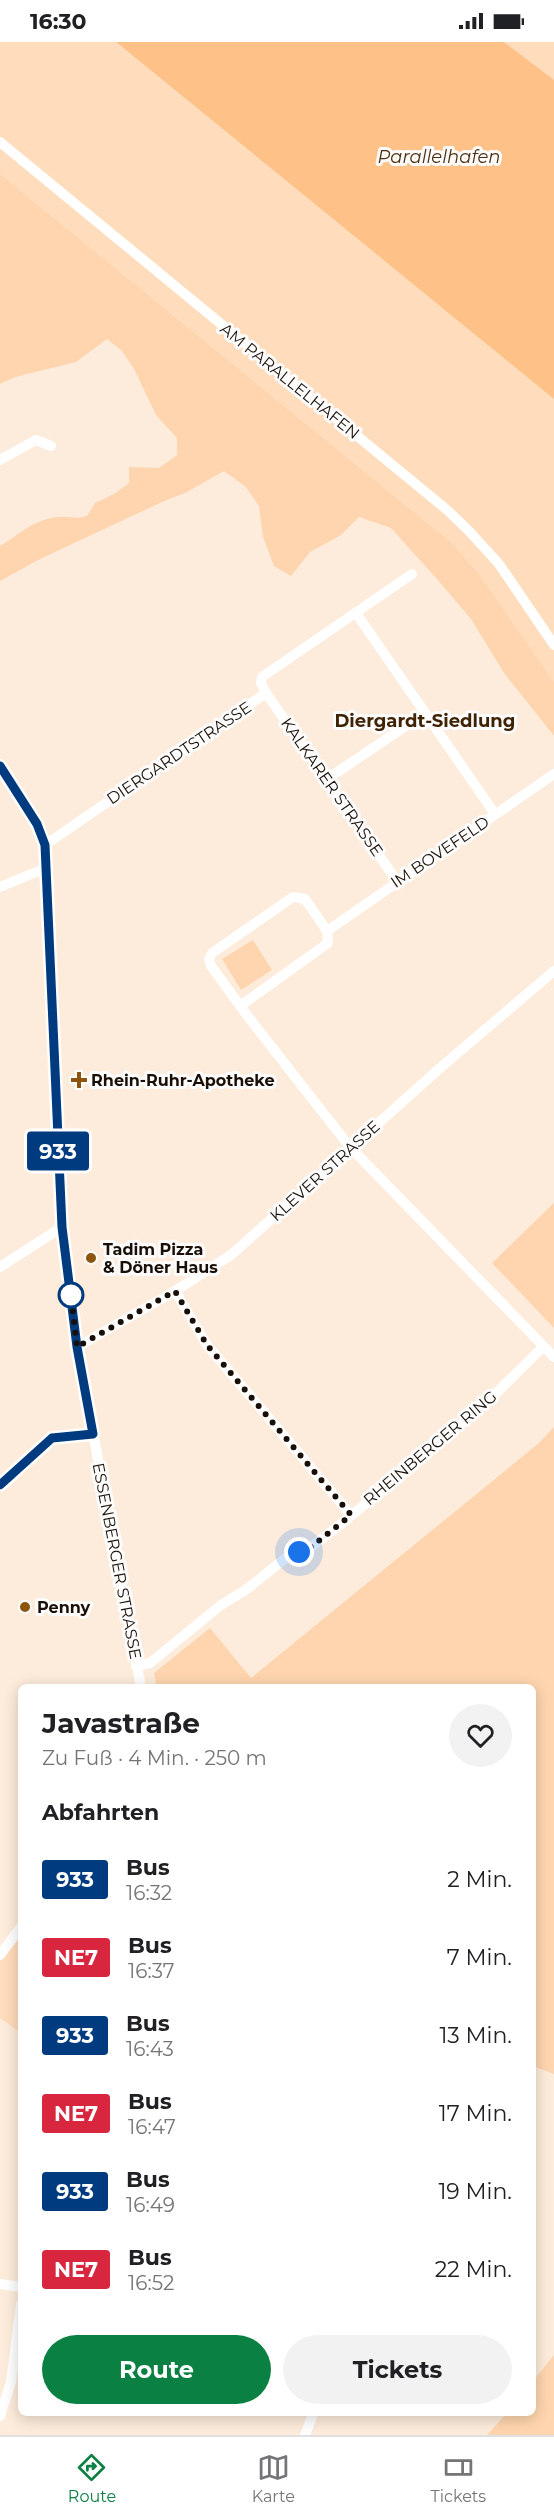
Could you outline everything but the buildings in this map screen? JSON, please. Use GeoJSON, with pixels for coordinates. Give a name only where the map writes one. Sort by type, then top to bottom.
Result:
{"type":"FeatureCollection","features":[{"type":"Feature","properties":{"kind":"street","name":"AM PARALLELHAFEN"},"geometry":{"type":"LineString","coordinates":[[0,142],[446,509],[499,564],[554,645]]}},
{"type":"Feature","properties":{"kind":"street"},"geometry":{"type":"LineString","coordinates":[[0,460],[36,440],[51,446]]}},
{"type":"Feature","properties":{"kind":"street","name":"DIERGARDTSTRASSE"},"geometry":{"type":"LineString","coordinates":[[45,845],[266,693],[261,683],[262,677],[412,574]]}},
{"type":"Feature","properties":{"kind":"street"},"geometry":{"type":"LineString","coordinates":[[356,613],[495,814]]}},
{"type":"Feature","properties":{"kind":"street","name":"KALKARER STRASSE"},"geometry":{"type":"LineString","coordinates":[[266,693],[397,881]]}},
{"type":"Feature","properties":{"kind":"street"},"geometry":{"type":"LineString","coordinates":[[327,779],[425,713]]}},
{"type":"Feature","properties":{"kind":"street","name":"ESSENBERGER STRASSE"},"geometry":{"type":"LineString","coordinates":[[0,766],[37,824],[45,845],[62,1227],[77,1347],[140,1684]]}},
{"type":"Feature","properties":{"kind":"street","name":"IM BOVEFELD"},"geometry":{"type":"LineString","coordinates":[[240,1006],[328,944],[327,931],[554,774]]}},
{"type":"Feature","properties":{"kind":"street"},"geometry":{"type":"LineString","coordinates":[[0,887],[46,868]]}},
{"type":"Feature","properties":{"kind":"street"},"geometry":{"type":"LineString","coordinates":[[327,931],[305,899],[293,897],[212,953],[209,959],[211,966],[240,1006],[350,1147],[554,1357]]}},
{"type":"Feature","properties":{"kind":"street","name":"KLEVER STRASSE"},"geometry":{"type":"LineString","coordinates":[[77,1347],[175,1291],[231,1255],[350,1147],[554,971]]}},
{"type":"Feature","properties":{"kind":"street"},"geometry":{"type":"LineString","coordinates":[[0,1267],[62,1227]]}},
{"type":"Feature","properties":{"kind":"street"},"geometry":{"type":"LineString","coordinates":[[175,1291],[207,1345],[351,1515]]}},
{"type":"Feature","properties":{"kind":"street","name":"RHEINBERGER RING"},"geometry":{"type":"LineString","coordinates":[[136,1666],[150,1663],[221,1605],[247,1589],[287,1557],[311,1547],[483,1406],[543,1347]]}},
{"type":"Feature","properties":{"kind":"street"},"geometry":{"type":"LineString","coordinates":[[0,1485],[52,1438],[93,1434]]}},
{"type":"Feature","properties":{"kind":"street"},"geometry":{"type":"LineString","coordinates":[[0,1955],[18,1931]]}},
{"type":"Feature","properties":{"kind":"street"},"geometry":{"type":"LineString","coordinates":[[0,2284],[18,2287]]}},
{"type":"Feature","properties":{"kind":"street"},"geometry":{"type":"LineString","coordinates":[[0,2416],[10,2382],[18,2325]]}},
{"type":"Feature","properties":{"kind":"street"},"geometry":{"type":"LineString","coordinates":[[305,2435],[312,2416]]}},
{"type":"Feature","properties":{"kind":"shaded area"},"geometry":{"type":"Polygon","coordinates":[[[0,42],[116,42],[554,399],[554,682],[479,574],[453,544],[0,174],[0,42]]]}},
{"type":"Feature","properties":{"kind":"shaded area"},"geometry":{"type":"Polygon","coordinates":[[[504,42],[554,42],[554,81],[504,42]]]}},
{"type":"Feature","properties":{"kind":"shaded area"},"geometry":{"type":"Polygon","coordinates":[[[0,174],[453,544],[479,574],[554,682],[554,736],[504,673],[471,619],[391,528],[359,517],[341,535],[310,552],[291,576],[274,566],[263,537],[259,506],[246,487],[224,471],[187,492],[38,560],[0,581],[0,546],[28,528],[50,518],[87,516],[95,503],[114,494],[129,483],[129,467],[159,468],[177,455],[177,438],[156,415],[134,369],[122,351],[107,339],[76,362],[15,377],[0,384],[0,174]]]}},
{"type":"Feature","properties":{"kind":"shaded area"},"geometry":{"type":"Polygon","coordinates":[[[253,940],[272,970],[241,990],[222,959],[253,940]]]}},
{"type":"Feature","properties":{"kind":"shaded area"},"geometry":{"type":"Polygon","coordinates":[[[554,1203],[554,1328],[492,1263],[554,1203]]]}},
{"type":"Feature","properties":{"kind":"shaded area"},"geometry":{"type":"Polygon","coordinates":[[[554,1427],[554,2074],[536,2067],[536,1684],[156,1684],[154,1673],[210,1628],[251,1678],[539,1443],[554,1427]]]}},
{"type":"Feature","properties":{"kind":"shaded area"},"geometry":{"type":"Polygon","coordinates":[[[18,1931],[18,2031],[0,2018],[0,1955],[18,1931]]]}},
{"type":"Feature","properties":{"kind":"shaded area"},"geometry":{"type":"Polygon","coordinates":[[[554,2355],[554,2435],[487,2435],[504,2416],[536,2416],[536,2377],[554,2355]]]}},
{"type":"Feature","properties":{"kind":"water","name":"Parallelhafen"},"geometry":{"type":"Polygon","coordinates":[[[116,42],[504,42],[554,80],[554,399],[116,42]]]}},
{"type":"Feature","properties":{"kind":"bus line","name":"933"},"geometry":{"type":"LineString","coordinates":[[0,766],[37,824],[45,845],[62,1227],[77,1347],[93,1434],[52,1438],[0,1485]]}},
{"type":"Feature","properties":{"kind":"place","name":"Rhein-Ruhr-Apotheke"},"geometry":{"type":"Point","coordinates":[79,1080]}},
{"type":"Feature","properties":{"kind":"place","name":"Tadim Pizza & Döner Haus"},"geometry":{"type":"Point","coordinates":[91,1258]}},
{"type":"Feature","properties":{"kind":"place","name":"Penny"},"geometry":{"type":"Point","coordinates":[25,1607]}},
{"type":"Feature","properties":{"kind":"district","name":"Diergardt-Siedlung"},"geometry":{"type":"Point","coordinates":[425,721]}},
{"type":"Feature","properties":{"kind":"route"},"geometry":{"type":"LineString","coordinates":[[71,1295],[70,1287],[77,1347],[175,1291],[207,1345],[351,1515],[311,1547],[299,1552]]}}]}
